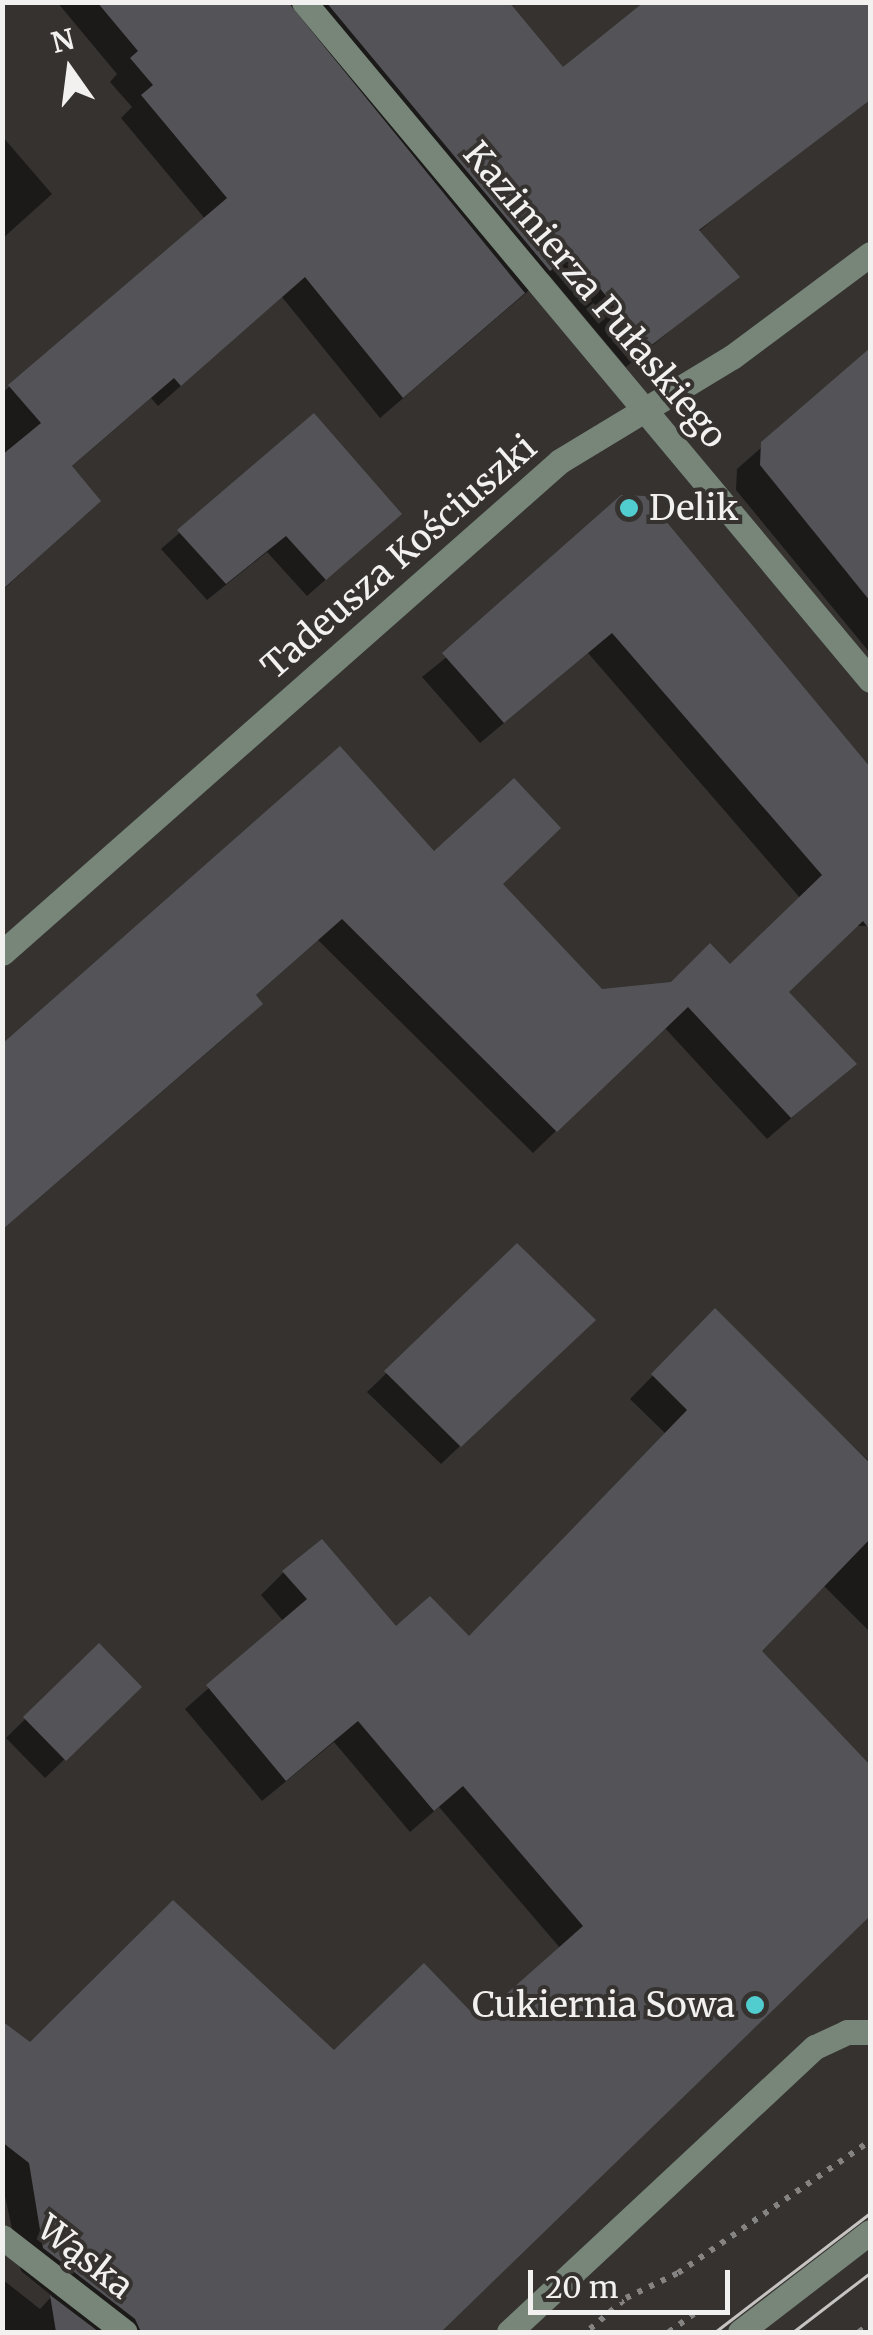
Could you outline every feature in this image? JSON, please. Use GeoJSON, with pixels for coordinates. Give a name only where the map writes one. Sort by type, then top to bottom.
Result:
{"type":"FeatureCollection","features":[{"type":"Feature","properties":{"kind":"street","name":"Kazimierza Pułaskiego"},"geometry":{"type":"LineString","coordinates":[[304,2],[870,680]]}},
{"type":"Feature","properties":{"kind":"street","name":"Tadeusza Kościuszki"},"geometry":{"type":"LineString","coordinates":[[2,953],[560,460],[732,358],[870,254]]}},
{"type":"Feature","properties":{"kind":"street"},"geometry":{"type":"LineString","coordinates":[[509,2332],[815,2047],[846,2032],[870,2032]]}},
{"type":"Feature","properties":{"kind":"street"},"geometry":{"type":"LineString","coordinates":[[740,2332],[870,2232]]}},
{"type":"Feature","properties":{"kind":"street","name":"Wąska"},"geometry":{"type":"LineString","coordinates":[[2,2238],[124,2332]]}},
{"type":"Feature","properties":{"kind":"path"},"geometry":{"type":"LineString","coordinates":[[585,2332],[626,2298],[678,2273],[870,2141]]}},
{"type":"Feature","properties":{"kind":"path"},"geometry":{"type":"LineString","coordinates":[[860,2332],[870,2324]]}},
{"type":"Feature","properties":{"kind":"building"},"geometry":{"type":"Polygon","coordinates":[[[97,2],[288,2],[525,293],[403,398],[305,277],[181,386],[174,378],[72,466],[101,501],[2,590],[2,455],[41,423],[8,385],[227,198],[141,95],[153,85],[130,58],[138,51],[97,2]]]}},
{"type":"Feature","properties":{"kind":"building"},"geometry":{"type":"Polygon","coordinates":[[[326,2],[509,2],[563,67],[644,2],[870,2],[870,100],[699,230],[740,277],[649,347],[571,254],[550,271],[326,2]]]}},
{"type":"Feature","properties":{"kind":"building"},"geometry":{"type":"Polygon","coordinates":[[[870,348],[870,601],[760,465],[761,442],[870,348]]]}},
{"type":"Feature","properties":{"kind":"building"},"geometry":{"type":"Polygon","coordinates":[[[314,413],[402,514],[326,580],[286,536],[226,584],[177,530],[314,413]]]}},
{"type":"Feature","properties":{"kind":"building"},"geometry":{"type":"Polygon","coordinates":[[[621,495],[645,496],[870,767],[870,930],[863,921],[789,992],[857,1064],[791,1118],[688,1007],[557,1132],[342,919],[256,995],[263,1004],[2,1230],[2,1044],[340,746],[434,851],[514,778],[561,828],[503,884],[602,989],[671,982],[710,943],[730,964],[822,875],[612,633],[504,723],[442,653],[621,495]]]}},
{"type":"Feature","properties":{"kind":"building"},"geometry":{"type":"Polygon","coordinates":[[[517,1243],[596,1320],[461,1447],[384,1371],[517,1243]]]}},
{"type":"Feature","properties":{"kind":"building"},"geometry":{"type":"Polygon","coordinates":[[[715,1308],[870,1463],[870,1539],[762,1651],[870,1765],[870,1916],[441,2332],[141,2332],[135,2319],[43,2248],[29,2163],[2,2142],[2,2021],[30,2042],[173,1900],[334,2050],[424,1963],[478,2019],[583,1926],[463,1786],[434,1811],[358,1721],[286,1781],[206,1685],[307,1599],[282,1571],[322,1539],[396,1626],[430,1596],[469,1636],[687,1410],[651,1374],[715,1308]]]}},
{"type":"Feature","properties":{"kind":"building"},"geometry":{"type":"Polygon","coordinates":[[[99,1643],[142,1687],[66,1761],[23,1717],[99,1643]]]}},
{"type":"Feature","properties":{"kind":"building"},"geometry":{"type":"Polygon","coordinates":[[[50,2295],[99,2332],[56,2332],[50,2295]]]}},
{"type":"Feature","properties":{"kind":"tram line"},"geometry":{"type":"LineString","coordinates":[[715,2332],[870,2213]]}},
{"type":"Feature","properties":{"kind":"tram line"},"geometry":{"type":"LineString","coordinates":[[793,2332],[870,2273]]}},
{"type":"Feature","properties":{"kind":"place","name":"Delik"},"geometry":{"type":"Point","coordinates":[629,508]}},
{"type":"Feature","properties":{"kind":"place","name":"Cukiernia Sowa"},"geometry":{"type":"Point","coordinates":[755,2005]}}]}
